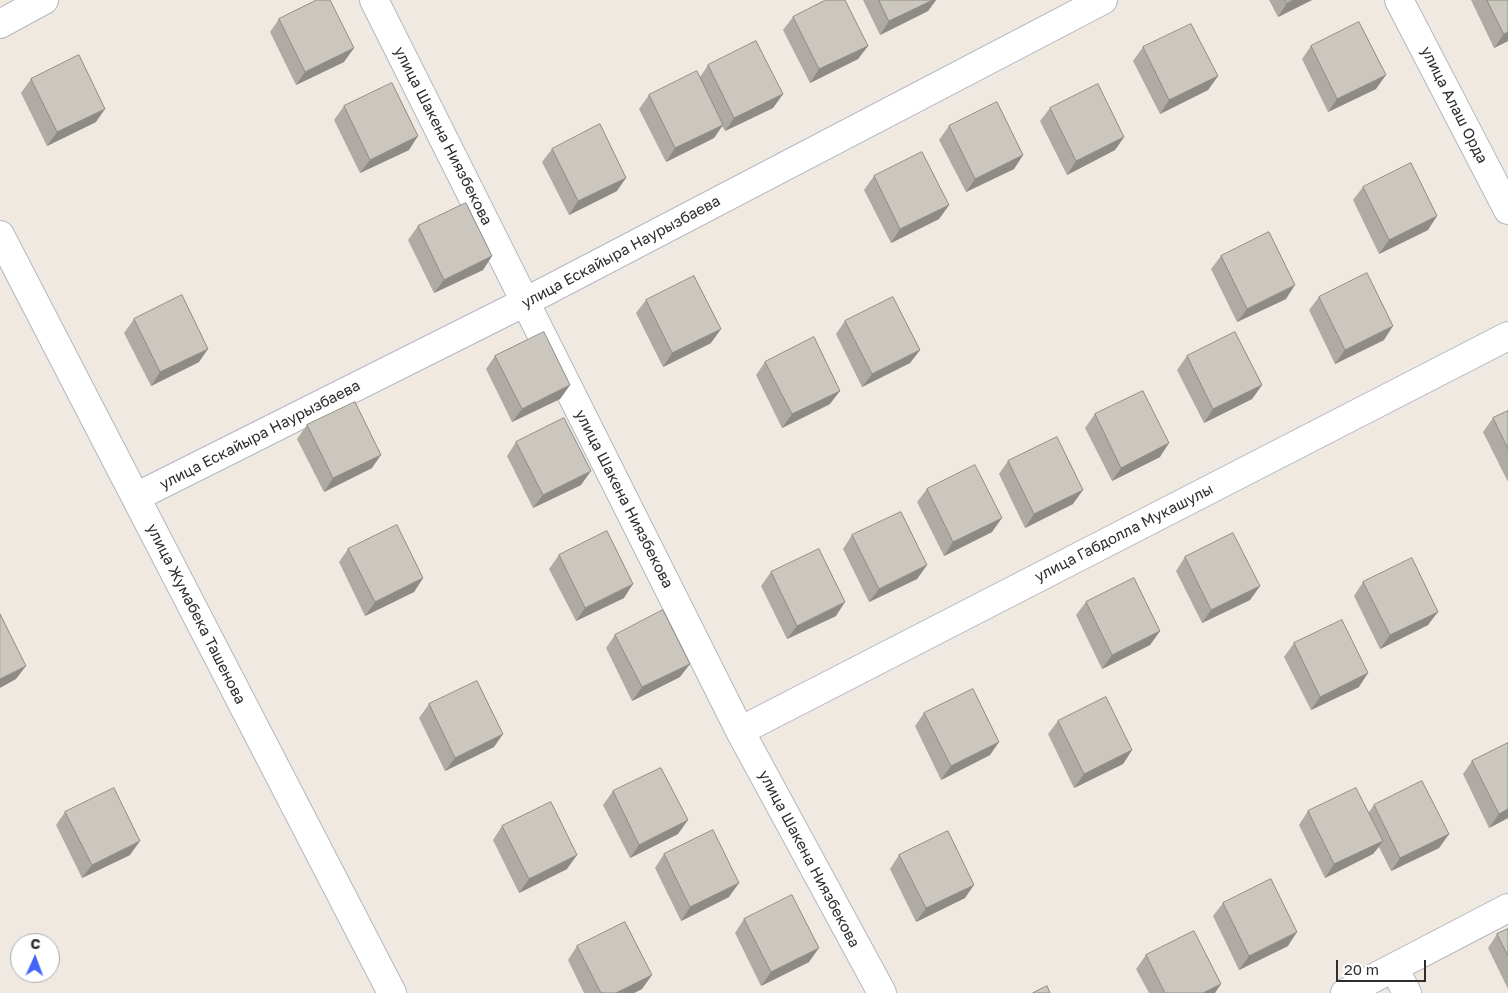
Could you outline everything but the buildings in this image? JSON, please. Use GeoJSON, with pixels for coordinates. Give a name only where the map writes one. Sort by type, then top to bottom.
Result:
{"type":"FeatureCollection","features":[{"type":"Feature","properties":{"kind":"street"},"geometry":{"type":"LineString","coordinates":[[0,24],[44,0]]}},
{"type":"Feature","properties":{"kind":"street","name":"улица Шакена Ниязбекова"},"geometry":{"type":"LineString","coordinates":[[374,0],[740,731],[882,993]]}},
{"type":"Feature","properties":{"kind":"street","name":"улица Ескайыра Наурызбаева"},"geometry":{"type":"LineString","coordinates":[[136,497],[525,302],[1103,0]]}},
{"type":"Feature","properties":{"kind":"street","name":"улица Алаш Орда"},"geometry":{"type":"LineString","coordinates":[[1399,0],[1508,210]]}},
{"type":"Feature","properties":{"kind":"street","name":"улица Жумабека Ташенова"},"geometry":{"type":"LineString","coordinates":[[0,235],[392,993]]}},
{"type":"Feature","properties":{"kind":"street","name":"улица Габдолла Мукашулы"},"geometry":{"type":"LineString","coordinates":[[740,731],[1508,336]]}},
{"type":"Feature","properties":{"kind":"street"},"geometry":{"type":"LineString","coordinates":[[1345,993],[1508,908]]}},
{"type":"Feature","properties":{"kind":"street"},"geometry":{"type":"LineString","coordinates":[[1394,968],[1407,993]]}}]}
